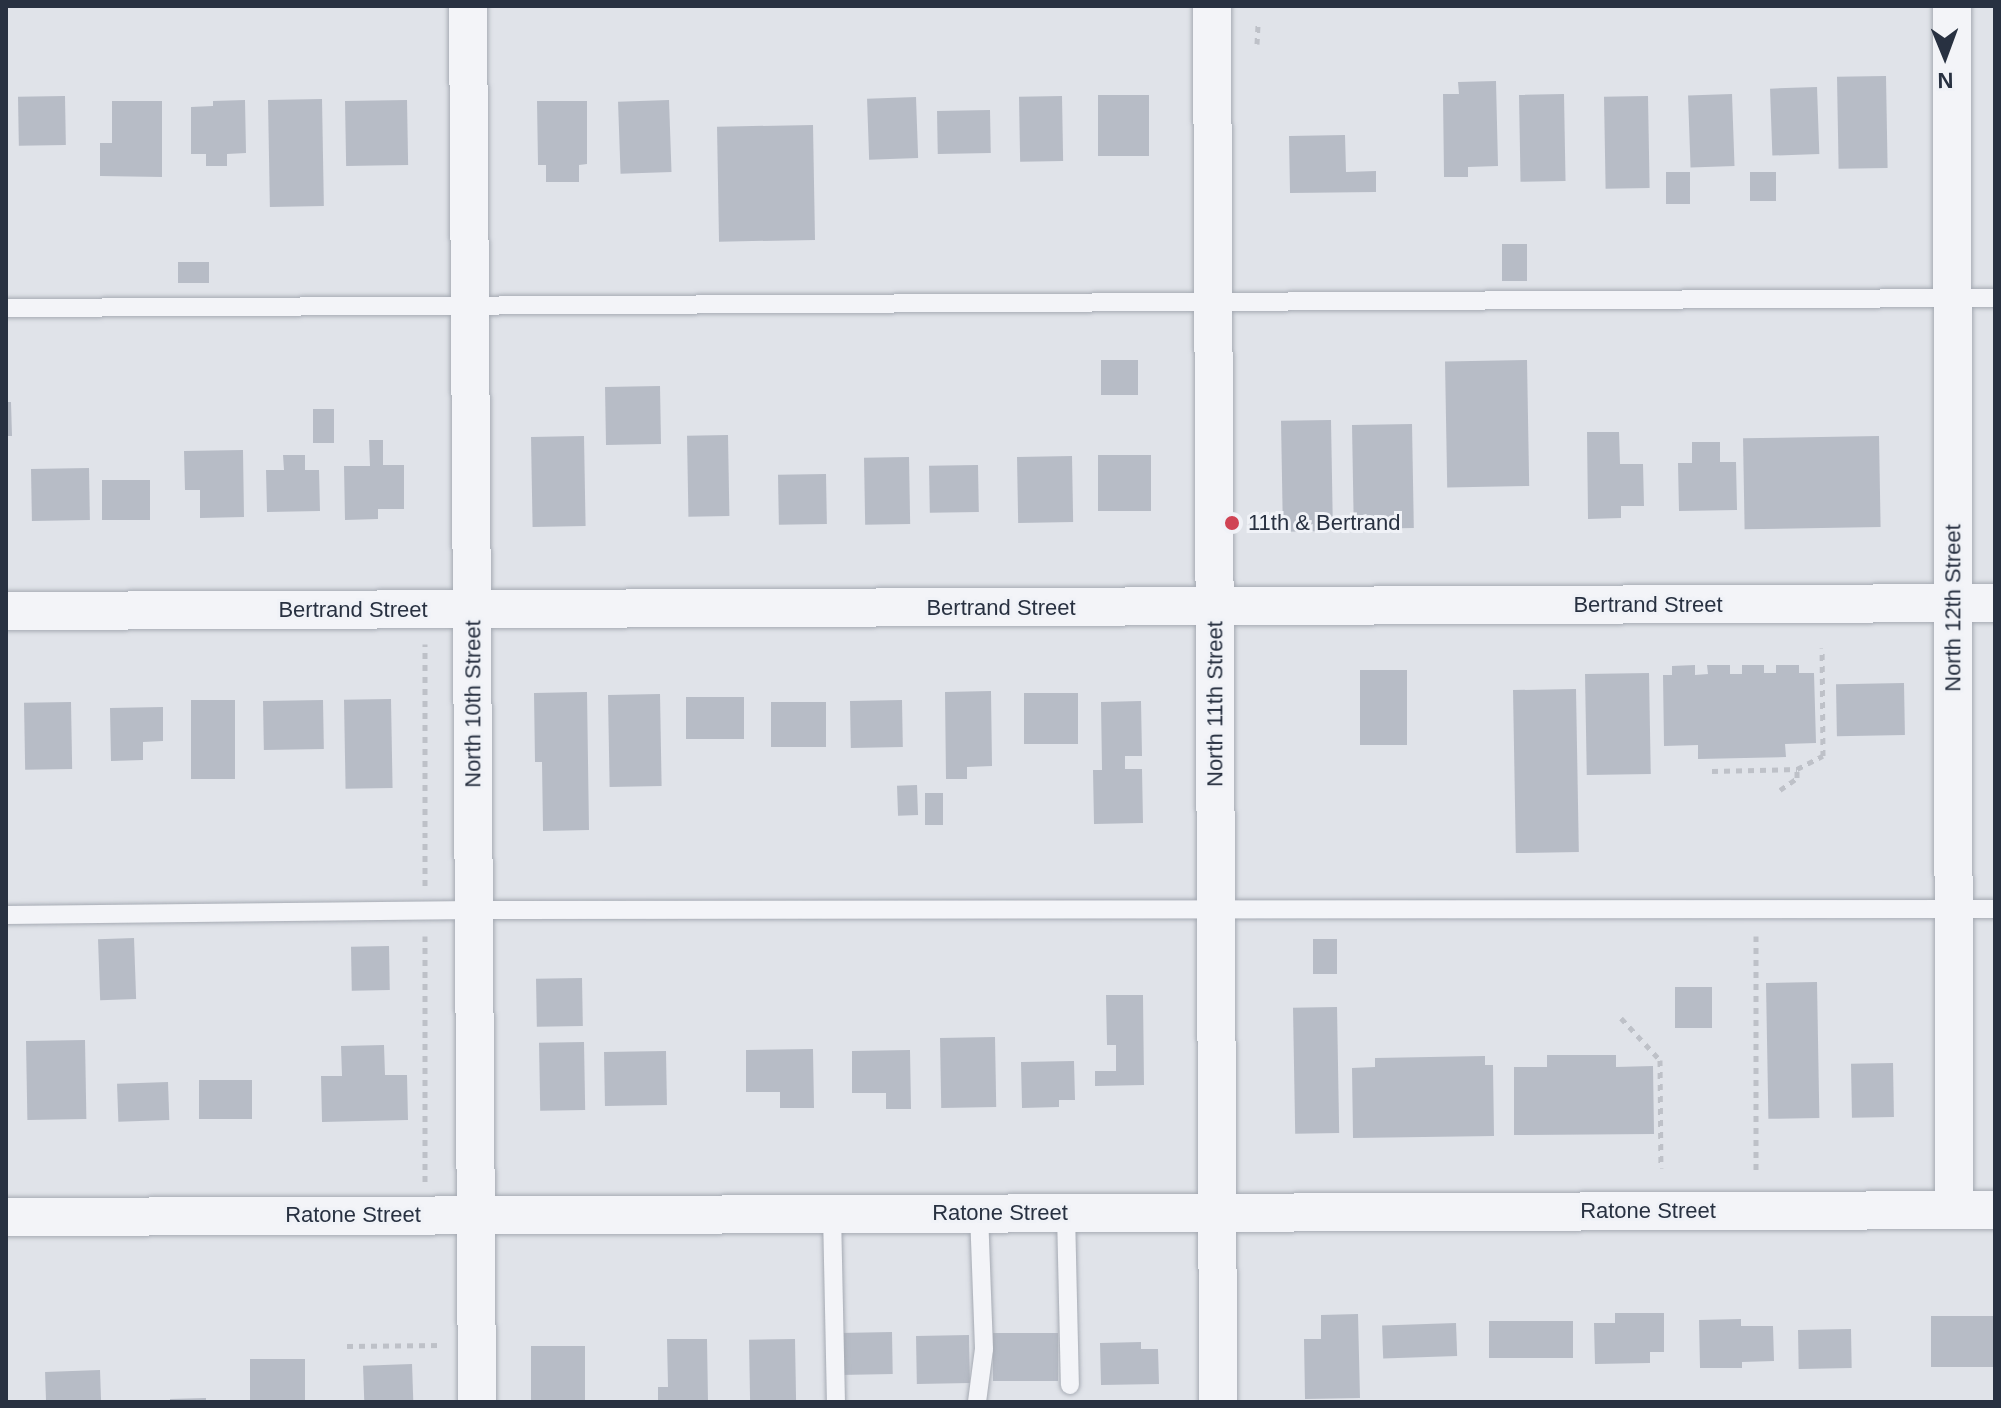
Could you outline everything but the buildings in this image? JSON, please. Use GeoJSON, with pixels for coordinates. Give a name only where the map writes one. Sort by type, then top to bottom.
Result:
{"type":"FeatureCollection","features":[{"type":"Feature","properties":{"kind":"street","name":"North 10th Street"},"geometry":{"type":"LineString","coordinates":[[468,6],[477,1402]]}},
{"type":"Feature","properties":{"kind":"street","name":"North 11th Street"},"geometry":{"type":"LineString","coordinates":[[1212,6],[1218,1402]]}},
{"type":"Feature","properties":{"kind":"street","name":"North 12th Street"},"geometry":{"type":"LineString","coordinates":[[1952,6],[1954,1210]]}},
{"type":"Feature","properties":{"kind":"street","name":"Bertrand Street"},"geometry":{"type":"LineString","coordinates":[[6,611],[1995,603]]}},
{"type":"Feature","properties":{"kind":"street","name":"Ratone Street"},"geometry":{"type":"LineString","coordinates":[[6,1217],[1995,1210]]}},
{"type":"Feature","properties":{"kind":"lane"},"geometry":{"type":"LineString","coordinates":[[6,308],[1995,298]]}},
{"type":"Feature","properties":{"kind":"lane"},"geometry":{"type":"LineString","coordinates":[[6,915],[474,910],[1995,909]]}},
{"type":"Feature","properties":{"kind":"lane"},"geometry":{"type":"LineString","coordinates":[[832,1213],[836,1402]]}},
{"type":"Feature","properties":{"kind":"lane"},"geometry":{"type":"LineString","coordinates":[[977,1402],[984,1349],[979,1213]]}},
{"type":"Feature","properties":{"kind":"lane"},"geometry":{"type":"LineString","coordinates":[[1066,1213],[1070,1385]]}},
{"type":"Feature","properties":{"kind":"path"},"geometry":{"type":"LineString","coordinates":[[1257,44],[1258,23]]}},
{"type":"Feature","properties":{"kind":"path"},"geometry":{"type":"LineString","coordinates":[[1712,771],[1797,769],[1823,756],[1822,648]]}},
{"type":"Feature","properties":{"kind":"path"},"geometry":{"type":"LineString","coordinates":[[1780,790],[1797,778],[1797,769]]}},
{"type":"Feature","properties":{"kind":"path"},"geometry":{"type":"LineString","coordinates":[[1755,1211],[1756,910]]}},
{"type":"Feature","properties":{"kind":"path"},"geometry":{"type":"LineString","coordinates":[[1621,1018],[1660,1060],[1661,1168]]}},
{"type":"Feature","properties":{"kind":"path"},"geometry":{"type":"LineString","coordinates":[[347,1346],[477,1345]]}},
{"type":"Feature","properties":{"kind":"place","name":"11th & Bertrand"},"geometry":{"type":"Point","coordinates":[1232,523]}}]}
